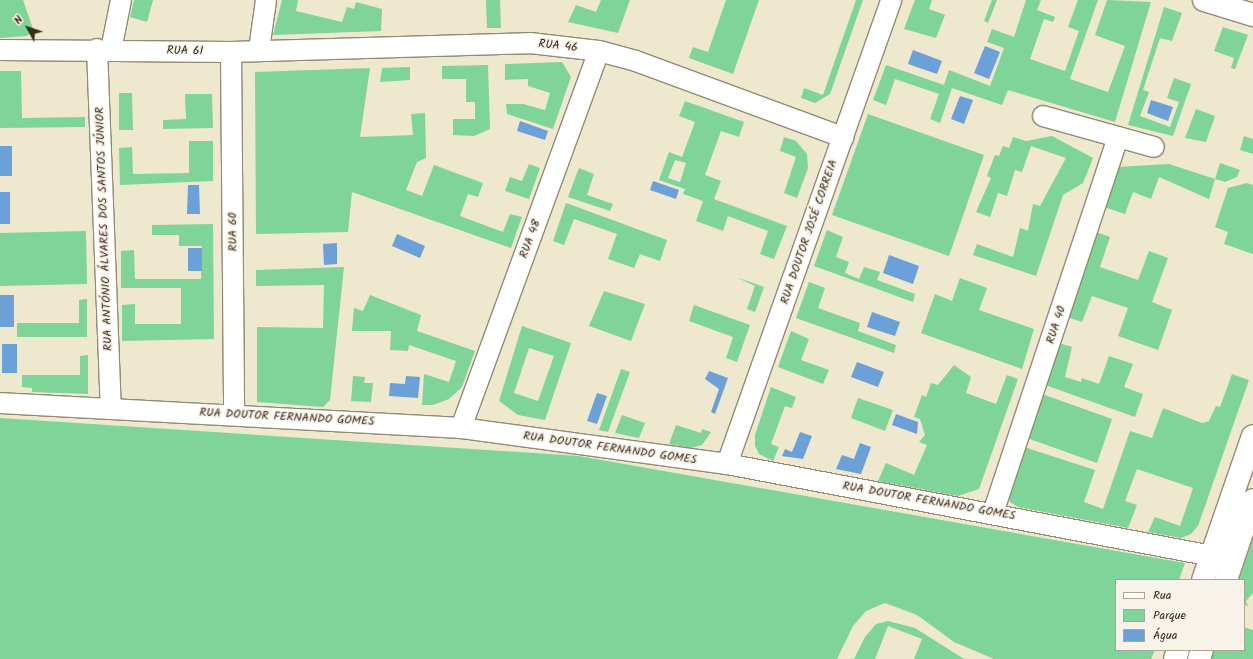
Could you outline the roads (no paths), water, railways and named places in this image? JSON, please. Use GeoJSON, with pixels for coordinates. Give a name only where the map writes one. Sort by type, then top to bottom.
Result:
{"type":"FeatureCollection","features":[{"type":"Feature","properties":{"kind":"street"},"geometry":{"type":"LineString","coordinates":[[104,50],[121,0]]}},
{"type":"Feature","properties":{"kind":"street"},"geometry":{"type":"LineString","coordinates":[[259,50],[266,0]]}},
{"type":"Feature","properties":{"kind":"street","name":"RUA DOUTOR JOSÉ CORREIA"},"geometry":{"type":"LineString","coordinates":[[727,464],[891,0]]}},
{"type":"Feature","properties":{"kind":"street"},"geometry":{"type":"LineString","coordinates":[[1204,0],[1253,15]]}},
{"type":"Feature","properties":{"kind":"street","name":"RUA 46"},"geometry":{"type":"LineString","coordinates":[[259,50],[530,43],[599,51],[843,137]]}},
{"type":"Feature","properties":{"kind":"street","name":"RUA 61"},"geometry":{"type":"LineString","coordinates":[[0,50],[231,52],[259,50]]}},
{"type":"Feature","properties":{"kind":"street","name":"RUA ANTÓNIO ÁLVARES DOS SANTOS JÚNIOR"},"geometry":{"type":"LineString","coordinates":[[104,50],[111,408]]}},
{"type":"Feature","properties":{"kind":"street","name":"RUA 48"},"geometry":{"type":"LineString","coordinates":[[461,428],[599,51]]}},
{"type":"Feature","properties":{"kind":"street","name":"RUA 60"},"geometry":{"type":"LineString","coordinates":[[231,52],[234,413]]}},
{"type":"Feature","properties":{"kind":"street"},"geometry":{"type":"LineString","coordinates":[[1043,116],[1154,147]]}},
{"type":"Feature","properties":{"kind":"street","name":"RUA 40"},"geometry":{"type":"LineString","coordinates":[[993,513],[1118,137]]}},
{"type":"Feature","properties":{"kind":"street","name":"RUA DOUTOR FERNANDO GOMES"},"geometry":{"type":"LineString","coordinates":[[0,403],[234,413],[461,428],[727,464],[1212,554],[1230,570]]}},
{"type":"Feature","properties":{"kind":"street"},"geometry":{"type":"LineString","coordinates":[[1203,579],[1253,436]]}},
{"type":"Feature","properties":{"kind":"street"},"geometry":{"type":"LineString","coordinates":[[1230,570],[1253,500]]}},
{"type":"Feature","properties":{"kind":"water"},"geometry":{"type":"Polygon","coordinates":[[[985,46],[1000,52],[989,79],[974,73],[985,46]]]}},
{"type":"Feature","properties":{"kind":"water"},"geometry":{"type":"Polygon","coordinates":[[[913,50],[942,61],[937,74],[908,64],[913,50]]]}},
{"type":"Feature","properties":{"kind":"water"},"geometry":{"type":"Polygon","coordinates":[[[960,96],[973,100],[964,124],[951,119],[960,96]]]}},
{"type":"Feature","properties":{"kind":"water"},"geometry":{"type":"Polygon","coordinates":[[[1151,100],[1173,107],[1168,121],[1147,113],[1151,100]]]}},
{"type":"Feature","properties":{"kind":"water"},"geometry":{"type":"Polygon","coordinates":[[[520,121],[548,131],[545,140],[517,131],[520,121]]]}},
{"type":"Feature","properties":{"kind":"water"},"geometry":{"type":"Polygon","coordinates":[[[0,146],[12,146],[12,176],[0,176],[0,146]]]}},
{"type":"Feature","properties":{"kind":"water"},"geometry":{"type":"Polygon","coordinates":[[[653,181],[679,190],[676,199],[650,190],[653,181]]]}},
{"type":"Feature","properties":{"kind":"water"},"geometry":{"type":"Polygon","coordinates":[[[188,185],[199,185],[200,214],[187,214],[188,185]]]}},
{"type":"Feature","properties":{"kind":"water"},"geometry":{"type":"Polygon","coordinates":[[[0,192],[10,192],[10,224],[0,224],[0,192]]]}},
{"type":"Feature","properties":{"kind":"water"},"geometry":{"type":"Polygon","coordinates":[[[397,234],[425,246],[420,258],[392,246],[397,234]]]}},
{"type":"Feature","properties":{"kind":"water"},"geometry":{"type":"Polygon","coordinates":[[[337,243],[337,264],[324,265],[323,244],[337,243]]]}},
{"type":"Feature","properties":{"kind":"water"},"geometry":{"type":"Polygon","coordinates":[[[188,248],[202,248],[202,271],[188,271],[188,248]]]}},
{"type":"Feature","properties":{"kind":"water"},"geometry":{"type":"Polygon","coordinates":[[[889,255],[919,266],[913,284],[883,273],[889,255]]]}},
{"type":"Feature","properties":{"kind":"water"},"geometry":{"type":"Polygon","coordinates":[[[0,295],[14,295],[14,327],[0,327],[0,295]]]}},
{"type":"Feature","properties":{"kind":"water"},"geometry":{"type":"Polygon","coordinates":[[[872,312],[900,322],[895,336],[867,327],[872,312]]]}},
{"type":"Feature","properties":{"kind":"water"},"geometry":{"type":"Polygon","coordinates":[[[2,344],[17,344],[17,373],[2,373],[2,344]]]}},
{"type":"Feature","properties":{"kind":"water"},"geometry":{"type":"Polygon","coordinates":[[[857,362],[884,372],[878,387],[851,377],[857,362]]]}},
{"type":"Feature","properties":{"kind":"water"},"geometry":{"type":"Polygon","coordinates":[[[709,371],[728,378],[715,414],[711,412],[719,389],[705,379],[709,371]]]}},
{"type":"Feature","properties":{"kind":"water"},"geometry":{"type":"Polygon","coordinates":[[[406,376],[420,377],[418,398],[389,396],[390,383],[405,384],[406,376]]]}},
{"type":"Feature","properties":{"kind":"water"},"geometry":{"type":"Polygon","coordinates":[[[597,393],[607,396],[597,424],[587,421],[597,393]]]}},
{"type":"Feature","properties":{"kind":"water"},"geometry":{"type":"Polygon","coordinates":[[[896,414],[918,422],[917,434],[892,425],[896,414]]]}},
{"type":"Feature","properties":{"kind":"water"},"geometry":{"type":"Polygon","coordinates":[[[800,432],[812,436],[803,459],[782,456],[785,449],[792,452],[800,432]]]}},
{"type":"Feature","properties":{"kind":"water"},"geometry":{"type":"Polygon","coordinates":[[[860,443],[871,447],[861,474],[836,469],[842,455],[854,459],[860,443]]]}}]}
